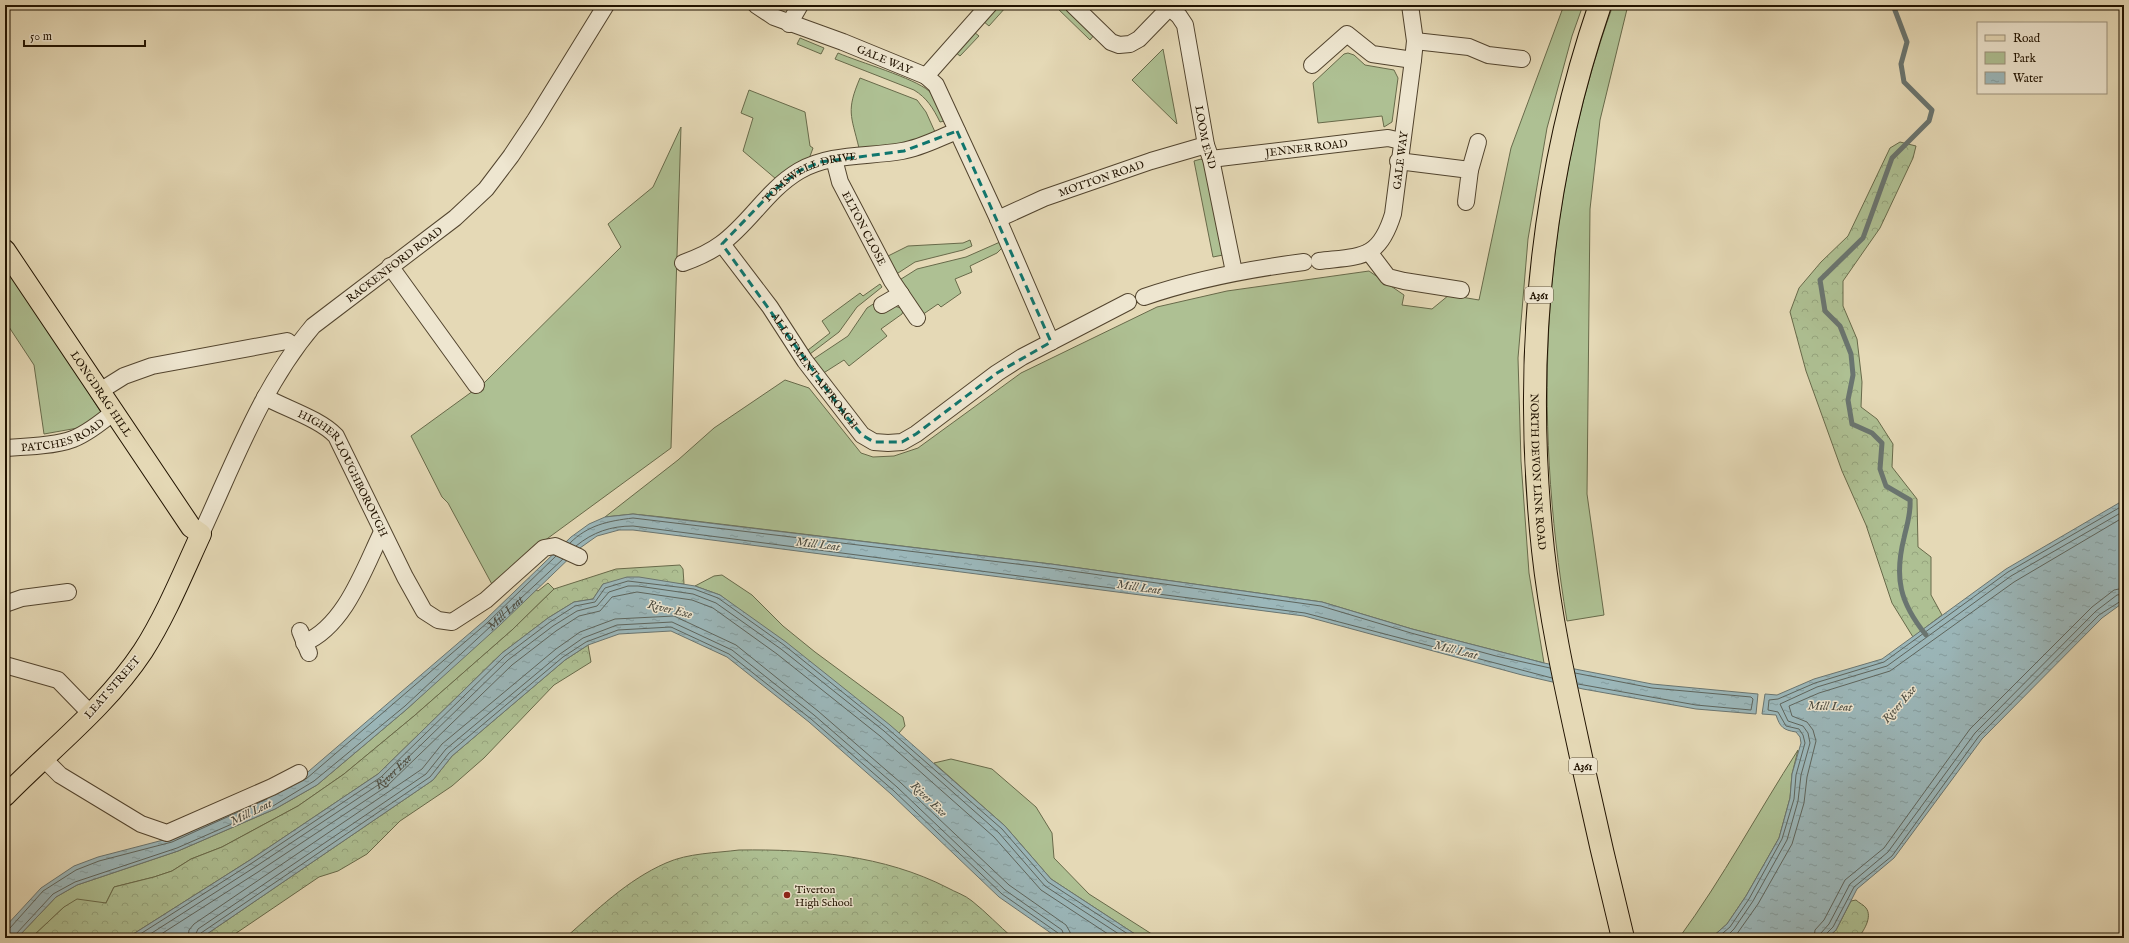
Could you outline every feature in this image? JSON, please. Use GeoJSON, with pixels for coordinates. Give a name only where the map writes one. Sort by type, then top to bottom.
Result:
{"type":"FeatureCollection","features":[{"type":"Feature","properties":{"kind":"highway","name":"NORTH DEVON LINK ROAD"},"geometry":{"type":"LineString","coordinates":[[1600,5],[1569,106],[1552,186],[1536,322],[1534,401],[1538,486],[1548,592],[1572,716],[1623,938]]}},
{"type":"Feature","properties":{"kind":"main road","name":"LONGDRAG HILL"},"geometry":{"type":"LineString","coordinates":[[5,250],[115,411],[191,527],[201,534]]}},
{"type":"Feature","properties":{"kind":"main road","name":"LEAT STREET"},"geometry":{"type":"LineString","coordinates":[[5,796],[90,713],[120,680],[143,651],[181,579],[201,534]]}},
{"type":"Feature","properties":{"kind":"street","name":"RACKENFORD ROAD"},"geometry":{"type":"LineString","coordinates":[[201,534],[280,369],[295,347],[313,326],[455,218],[486,189],[531,126],[606,5]]}},
{"type":"Feature","properties":{"kind":"street","name":"GALE WAY"},"geometry":{"type":"LineString","coordinates":[[756,5],[774,17],[789,24],[843,42],[926,76],[989,5]]}},
{"type":"Feature","properties":{"kind":"street"},"geometry":{"type":"LineString","coordinates":[[789,24],[800,5]]}},
{"type":"Feature","properties":{"kind":"street"},"geometry":{"type":"LineString","coordinates":[[1073,5],[1111,42],[1120,45],[1130,44],[1139,39],[1171,6]]}},
{"type":"Feature","properties":{"kind":"street","name":"GALE WAY"},"geometry":{"type":"LineString","coordinates":[[1234,272],[1311,261],[1358,257],[1369,252],[1380,244],[1387,234],[1393,214],[1398,161],[1415,41],[1410,5]]}},
{"type":"Feature","properties":{"kind":"street","name":"LOOM END"},"geometry":{"type":"LineString","coordinates":[[1171,6],[1185,25],[1234,272]]}},
{"type":"Feature","properties":{"kind":"street"},"geometry":{"type":"LineString","coordinates":[[1312,65],[1347,34],[1372,54],[1413,60]]}},
{"type":"Feature","properties":{"kind":"street"},"geometry":{"type":"LineString","coordinates":[[1415,41],[1469,47],[1488,55],[1522,59]]}},
{"type":"Feature","properties":{"kind":"street"},"geometry":{"type":"LineString","coordinates":[[926,76],[936,85],[998,219],[1051,342]]}},
{"type":"Feature","properties":{"kind":"street","name":"TOMSWELL DRIVE"},"geometry":{"type":"LineString","coordinates":[[683,263],[703,255],[722,244],[772,192],[799,171],[834,159],[904,151],[957,131]]}},
{"type":"Feature","properties":{"kind":"street","name":"JENNER ROAD"},"geometry":{"type":"LineString","coordinates":[[1209,152],[1388,138],[1401,140]]}},
{"type":"Feature","properties":{"kind":"street"},"geometry":{"type":"LineString","coordinates":[[1466,202],[1470,170],[1478,142]]}},
{"type":"Feature","properties":{"kind":"street","name":"MOTTON ROAD"},"geometry":{"type":"LineString","coordinates":[[998,219],[1059,193],[1179,152],[1209,152]]}},
{"type":"Feature","properties":{"kind":"street","name":"ELTON CLOSE"},"geometry":{"type":"LineString","coordinates":[[834,159],[840,182],[892,281],[917,318]]}},
{"type":"Feature","properties":{"kind":"street"},"geometry":{"type":"LineString","coordinates":[[1398,161],[1470,170]]}},
{"type":"Feature","properties":{"kind":"street","name":"ALLOTMENT APPROACH"},"geometry":{"type":"LineString","coordinates":[[722,244],[770,307],[805,361],[846,416],[862,435],[874,442],[902,442],[916,434],[997,373],[1051,342],[1128,302]]}},
{"type":"Feature","properties":{"kind":"street"},"geometry":{"type":"LineString","coordinates":[[1369,252],[1388,277],[1461,290]]}},
{"type":"Feature","properties":{"kind":"street"},"geometry":{"type":"LineString","coordinates":[[390,266],[476,384]]}},
{"type":"Feature","properties":{"kind":"street"},"geometry":{"type":"LineString","coordinates":[[1144,297],[1196,281],[1234,272]]}},
{"type":"Feature","properties":{"kind":"street"},"geometry":{"type":"LineString","coordinates":[[882,305],[901,294]]}},
{"type":"Feature","properties":{"kind":"street"},"geometry":{"type":"LineString","coordinates":[[100,391],[124,376],[152,366],[287,341],[295,347]]}},
{"type":"Feature","properties":{"kind":"street","name":"HIGHER LOUGHBOROUGH"},"geometry":{"type":"LineString","coordinates":[[266,398],[330,429],[336,436],[382,532],[339,616],[315,638],[304,642]]}},
{"type":"Feature","properties":{"kind":"street","name":"PATCHES ROAD"},"geometry":{"type":"LineString","coordinates":[[5,448],[29,447],[73,439],[94,427],[115,411]]}},
{"type":"Feature","properties":{"kind":"street"},"geometry":{"type":"LineString","coordinates":[[382,532],[424,611],[438,620],[452,622],[502,588],[544,548],[550,546],[558,548],[579,557]]}},
{"type":"Feature","properties":{"kind":"street"},"geometry":{"type":"LineString","coordinates":[[5,604],[22,598],[68,592]]}},
{"type":"Feature","properties":{"kind":"street"},"geometry":{"type":"LineString","coordinates":[[5,665],[58,680],[90,713]]}},
{"type":"Feature","properties":{"kind":"street"},"geometry":{"type":"LineString","coordinates":[[44,759],[60,775],[141,824],[167,832],[272,787],[299,773]]}},
{"type":"Feature","properties":{"kind":"highlighted area"},"geometry":{"type":"Polygon","coordinates":[[[957,131],[1051,342],[997,373],[916,434],[902,442],[874,442],[862,435],[846,416],[722,244],[772,192],[799,171],[820,162],[904,151],[957,131]]]}},
{"type":"Feature","properties":{"kind":"green space"},"geometry":{"type":"Polygon","coordinates":[[[999,5],[1006,7],[989,26],[983,21],[999,5]]]}},
{"type":"Feature","properties":{"kind":"green space"},"geometry":{"type":"Polygon","coordinates":[[[1054,5],[1063,5],[1094,35],[1090,40],[1054,5]]]}},
{"type":"Feature","properties":{"kind":"green space"},"geometry":{"type":"Polygon","coordinates":[[[1564,5],[1583,5],[1572,36],[1547,128],[1528,239],[1518,358],[1521,461],[1529,573],[1544,663],[1412,629],[1322,602],[1051,564],[662,517],[633,514],[605,517],[678,460],[714,428],[785,380],[809,388],[861,453],[873,457],[894,456],[918,448],[1021,373],[1157,307],[1227,291],[1369,271],[1404,295],[1402,305],[1432,309],[1449,295],[1479,300],[1511,148],[1564,5]]]}},
{"type":"Feature","properties":{"kind":"green space"},"geometry":{"type":"Polygon","coordinates":[[[1613,5],[1628,5],[1600,120],[1590,209],[1587,494],[1604,615],[1567,621],[1556,543],[1549,465],[1547,387],[1550,310],[1558,233],[1571,156],[1589,80],[1613,5]]]}},
{"type":"Feature","properties":{"kind":"green space"},"geometry":{"type":"Polygon","coordinates":[[[974,32],[979,36],[960,56],[955,52],[974,32]]]}},
{"type":"Feature","properties":{"kind":"green space"},"geometry":{"type":"Polygon","coordinates":[[[800,38],[824,48],[821,54],[797,44],[800,38]]]}},
{"type":"Feature","properties":{"kind":"green space"},"geometry":{"type":"Polygon","coordinates":[[[1163,49],[1177,124],[1132,80],[1163,49]]]}},
{"type":"Feature","properties":{"kind":"green space"},"geometry":{"type":"Polygon","coordinates":[[[838,53],[922,86],[934,97],[944,121],[940,122],[935,112],[923,96],[914,90],[835,59],[838,53]]]}},
{"type":"Feature","properties":{"kind":"green space"},"geometry":{"type":"Polygon","coordinates":[[[1348,53],[1354,55],[1365,65],[1394,70],[1398,78],[1392,122],[1384,127],[1382,116],[1318,123],[1313,83],[1344,54],[1348,53]]]}},
{"type":"Feature","properties":{"kind":"green space"},"geometry":{"type":"Polygon","coordinates":[[[860,78],[917,100],[926,112],[935,132],[908,142],[879,147],[859,148],[852,120],[851,106],[860,78]]]}},
{"type":"Feature","properties":{"kind":"green space"},"geometry":{"type":"Polygon","coordinates":[[[749,90],[805,112],[810,146],[813,148],[809,159],[776,179],[743,151],[753,118],[741,113],[749,90]]]}},
{"type":"Feature","properties":{"kind":"green space"},"geometry":{"type":"Polygon","coordinates":[[[681,127],[671,448],[529,552],[494,588],[448,503],[442,497],[411,436],[484,383],[621,247],[608,224],[653,187],[681,127]]]}},
{"type":"Feature","properties":{"kind":"green space"},"geometry":{"type":"Polygon","coordinates":[[[1900,142],[1916,146],[1913,158],[1880,228],[1843,281],[1843,306],[1857,339],[1862,382],[1861,407],[1877,419],[1893,444],[1892,467],[1917,499],[1918,547],[1931,557],[1931,595],[1942,615],[1913,637],[1892,603],[1866,525],[1842,471],[1806,371],[1790,312],[1799,288],[1821,262],[1848,236],[1890,148],[1900,142]]]}},
{"type":"Feature","properties":{"kind":"green space"},"geometry":{"type":"Polygon","coordinates":[[[1201,159],[1205,163],[1223,255],[1213,257],[1194,161],[1201,159]]]}},
{"type":"Feature","properties":{"kind":"green space"},"geometry":{"type":"Polygon","coordinates":[[[970,240],[972,246],[963,250],[915,262],[895,275],[886,257],[908,246],[963,243],[970,240]]]}},
{"type":"Feature","properties":{"kind":"green space"},"geometry":{"type":"Polygon","coordinates":[[[1000,242],[1002,248],[997,253],[970,266],[972,272],[955,279],[961,293],[941,307],[938,304],[922,315],[898,281],[917,269],[966,257],[1000,242]]]}},
{"type":"Feature","properties":{"kind":"green space"},"geometry":{"type":"Polygon","coordinates":[[[5,259],[102,414],[89,426],[44,434],[34,365],[9,327],[5,329],[5,259]]]}},
{"type":"Feature","properties":{"kind":"green space"},"geometry":{"type":"Polygon","coordinates":[[[880,284],[882,287],[857,307],[839,332],[810,354],[808,350],[830,333],[822,321],[860,293],[863,296],[880,284]]]}},
{"type":"Feature","properties":{"kind":"green space"},"geometry":{"type":"Polygon","coordinates":[[[878,301],[904,309],[902,314],[881,329],[887,336],[849,366],[844,360],[822,374],[812,360],[848,336],[867,308],[878,301]]]}},
{"type":"Feature","properties":{"kind":"green space"},"geometry":{"type":"Polygon","coordinates":[[[680,565],[683,569],[684,584],[603,584],[593,599],[574,602],[548,618],[502,653],[378,774],[250,860],[127,938],[31,938],[64,907],[77,899],[106,903],[114,887],[172,871],[191,859],[222,847],[298,806],[344,774],[414,716],[512,630],[554,589],[616,569],[680,565]]]}},
{"type":"Feature","properties":{"kind":"green space"},"geometry":{"type":"Polygon","coordinates":[[[722,575],[752,595],[783,626],[815,652],[903,717],[905,726],[899,733],[720,595],[695,586],[714,576],[722,575]]]}},
{"type":"Feature","properties":{"kind":"green space"},"geometry":{"type":"Polygon","coordinates":[[[548,583],[554,589],[512,630],[414,716],[344,774],[298,806],[222,847],[191,859],[172,871],[114,887],[106,903],[64,907],[31,938],[17,938],[56,897],[77,885],[178,851],[275,809],[317,785],[407,709],[536,590],[538,591],[548,583]]]}},
{"type":"Feature","properties":{"kind":"green space"},"geometry":{"type":"Polygon","coordinates":[[[588,645],[591,662],[554,685],[484,758],[452,786],[400,821],[367,854],[338,871],[319,877],[229,938],[201,938],[433,780],[452,756],[565,660],[588,645]]]}},
{"type":"Feature","properties":{"kind":"green space"},"geometry":{"type":"Polygon","coordinates":[[[1798,750],[1792,774],[1790,798],[1779,838],[1746,896],[1727,924],[1711,938],[1679,938],[1711,892],[1798,750]]]}},
{"type":"Feature","properties":{"kind":"green space"},"geometry":{"type":"Polygon","coordinates":[[[951,759],[992,769],[1036,807],[1052,833],[1054,858],[1089,894],[1158,938],[1141,938],[1051,879],[1005,826],[934,763],[951,759]]]}},
{"type":"Feature","properties":{"kind":"green space","name":"Tiverton High School"},"geometry":{"type":"Polygon","coordinates":[[[739,850],[793,851],[846,856],[898,868],[924,877],[966,897],[1013,938],[565,938],[613,896],[652,870],[683,857],[739,850]]]}},
{"type":"Feature","properties":{"kind":"green space"},"geometry":{"type":"Polygon","coordinates":[[[1856,900],[1866,908],[1868,912],[1868,920],[1865,928],[1858,938],[1827,938],[1836,930],[1851,901],[1856,900]]]}},
{"type":"Feature","properties":{"kind":"water"},"geometry":{"type":"Polygon","coordinates":[[[2124,500],[2124,602],[2102,618],[1982,739],[1894,858],[1857,889],[1836,930],[1827,938],[1711,938],[1727,924],[1746,896],[1779,838],[1790,798],[1792,774],[1801,743],[1800,737],[1796,732],[1783,727],[1776,715],[1762,714],[1765,694],[1777,695],[1814,679],[1882,659],[2006,569],[2124,500]]]}},
{"type":"Feature","properties":{"kind":"water","name":"Mill Leat"},"geometry":{"type":"Polygon","coordinates":[[[633,514],[1051,564],[1322,602],[1412,629],[1544,663],[1652,684],[1758,694],[1756,714],[1696,709],[1583,689],[1522,675],[1304,616],[665,534],[633,530],[619,530],[597,536],[580,548],[500,625],[407,709],[317,785],[275,809],[178,851],[77,885],[56,897],[17,938],[5,938],[5,927],[41,888],[74,866],[98,857],[171,838],[302,777],[485,620],[571,537],[589,524],[605,517],[633,514]]]}},
{"type":"Feature","properties":{"kind":"water","name":"River Exe"},"geometry":{"type":"Polygon","coordinates":[[[627,577],[639,577],[695,586],[720,595],[786,642],[890,725],[1005,826],[1051,879],[1141,938],[1058,938],[999,897],[891,794],[809,722],[727,657],[671,631],[619,634],[588,645],[565,660],[452,756],[433,780],[201,938],[127,938],[250,860],[378,774],[502,653],[548,618],[574,602],[593,599],[603,584],[627,577]]]}},
{"type":"Feature","properties":{"kind":"waterway"},"geometry":{"type":"LineString","coordinates":[[1893,5],[1907,42],[1901,64],[1904,82],[1932,110],[1929,121],[1892,158],[1863,238],[1820,280],[1825,311],[1840,326],[1851,354],[1853,375],[1848,400],[1852,424],[1872,433],[1882,443],[1880,469],[1886,486],[1910,500],[1909,514],[1901,552],[1900,578],[1905,601],[1910,612],[1926,635]]}},
{"type":"Feature","properties":{"kind":"place","name":"Tiverton High School"},"geometry":{"type":"Point","coordinates":[787,895]}}]}
